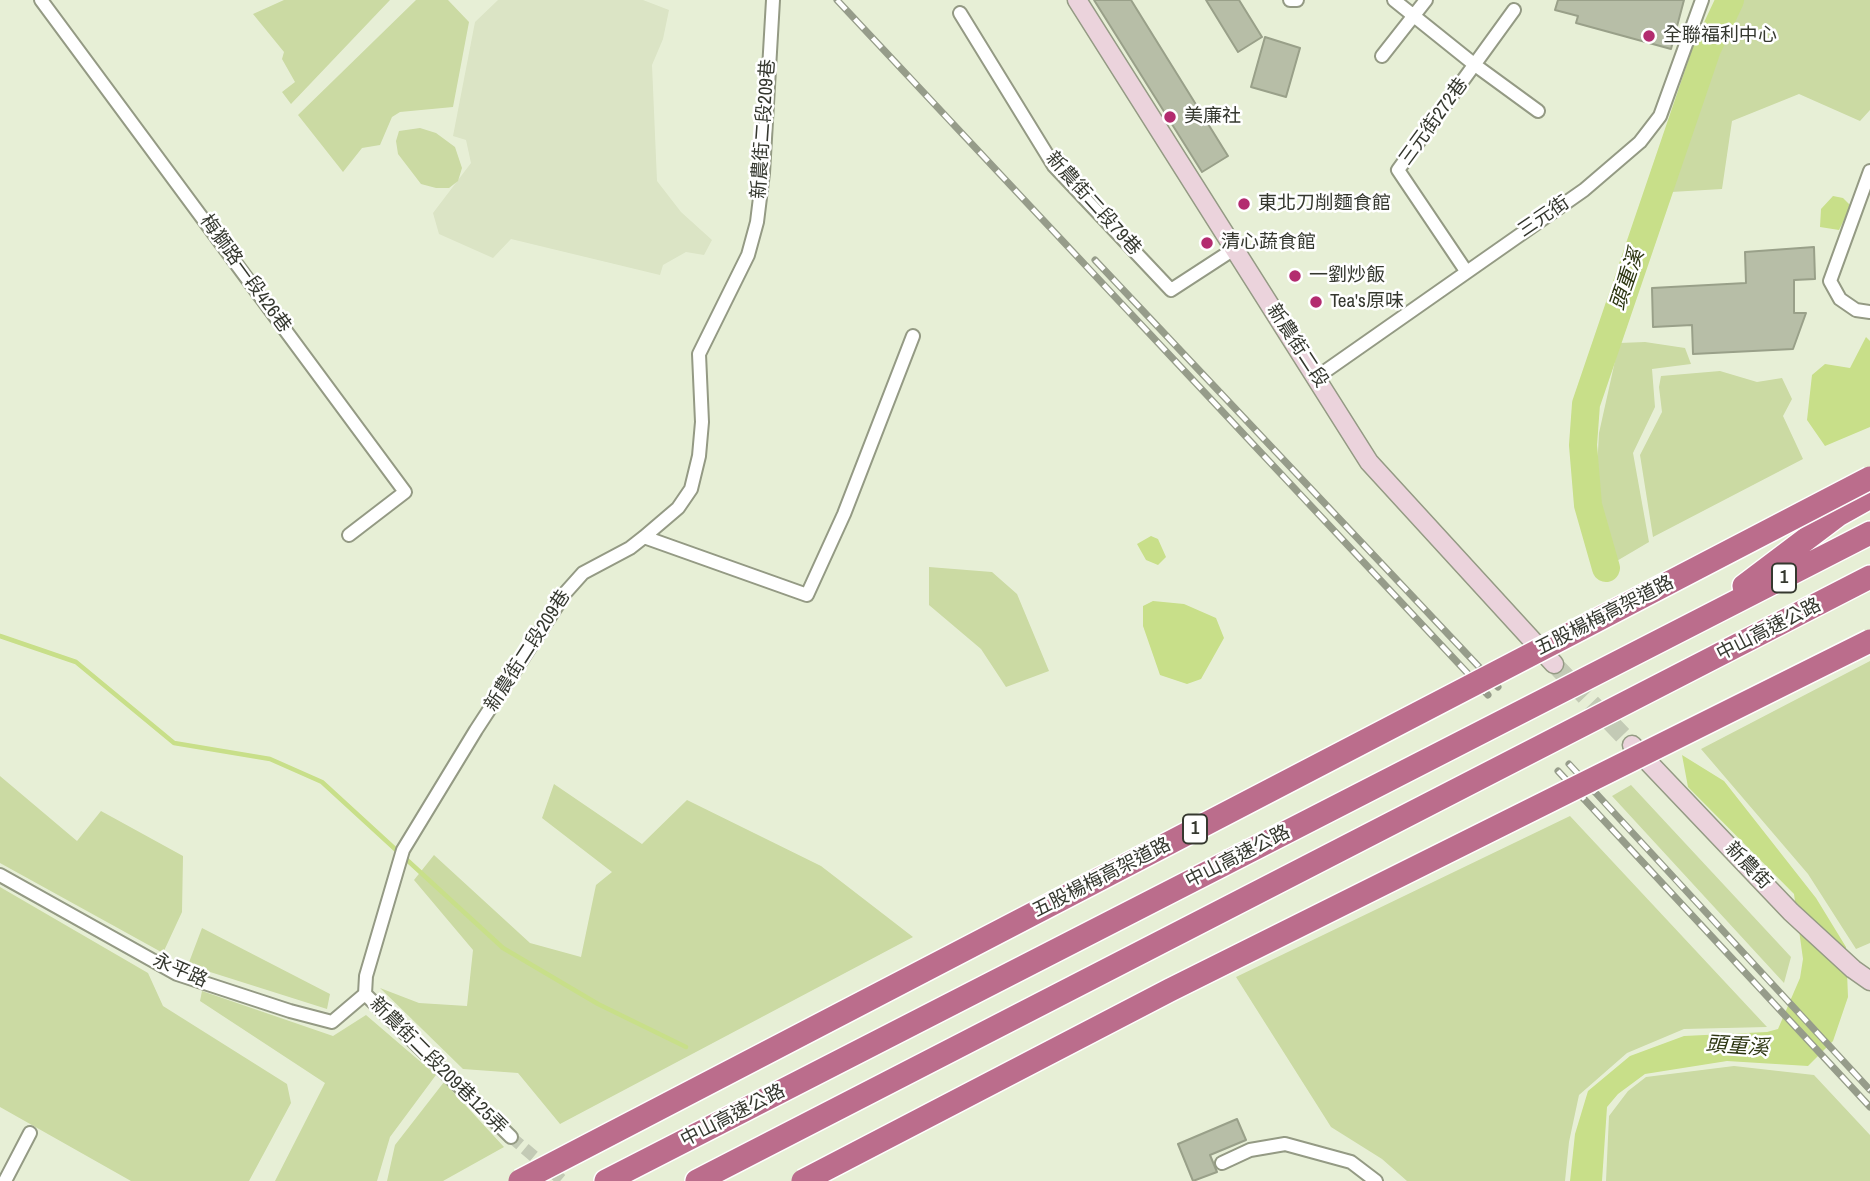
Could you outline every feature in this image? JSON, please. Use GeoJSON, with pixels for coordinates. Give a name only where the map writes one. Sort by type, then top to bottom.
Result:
{"type":"FeatureCollection","features":[{"type":"Feature","properties":{"kind":"highway","name":"五股楊梅高架道路"},"geometry":{"type":"LineString","coordinates":[[520,1181],[1870,478]]}},
{"type":"Feature","properties":{"kind":"highway"},"geometry":{"type":"LineString","coordinates":[[1697,622],[1838,515],[1870,497]]}},
{"type":"Feature","properties":{"kind":"highway","name":"中山高速公路"},"geometry":{"type":"LineString","coordinates":[[606,1181],[1870,533]]}},
{"type":"Feature","properties":{"kind":"highway","name":"中山高速公路"},"geometry":{"type":"LineString","coordinates":[[697,1181],[1870,577]]}},
{"type":"Feature","properties":{"kind":"highway"},"geometry":{"type":"LineString","coordinates":[[1796,616],[1870,588]]}},
{"type":"Feature","properties":{"kind":"highway"},"geometry":{"type":"LineString","coordinates":[[803,1181],[1170,990],[1870,641]]}},
{"type":"Feature","properties":{"kind":"street","name":"梅獅路一段426巷"},"geometry":{"type":"LineString","coordinates":[[41,0],[405,492],[349,536]]}},
{"type":"Feature","properties":{"kind":"street","name":"新農街二段209巷"},"geometry":{"type":"LineString","coordinates":[[365,994],[366,976],[403,850],[471,739],[566,592],[583,573],[630,548],[644,537],[678,508],[691,489],[699,456],[702,422],[699,354],[748,255],[754,233],[762,173],[773,0]]}},
{"type":"Feature","properties":{"kind":"street","name":"新農街二段"},"geometry":{"type":"LineString","coordinates":[[1077,0],[1317,377],[1368,462],[1554,664]]}},
{"type":"Feature","properties":{"kind":"street"},"geometry":{"type":"LineString","coordinates":[[1290,0],[1297,0]]}},
{"type":"Feature","properties":{"kind":"street"},"geometry":{"type":"LineString","coordinates":[[1394,0],[1538,111]]}},
{"type":"Feature","properties":{"kind":"street"},"geometry":{"type":"LineString","coordinates":[[1382,56],[1426,0]]}},
{"type":"Feature","properties":{"kind":"street","name":"三元街"},"geometry":{"type":"LineString","coordinates":[[1317,377],[1584,190],[1640,142],[1660,116],[1702,0]]}},
{"type":"Feature","properties":{"kind":"street","name":"三元街272巷"},"geometry":{"type":"LineString","coordinates":[[1466,271],[1398,170],[1514,10]]}},
{"type":"Feature","properties":{"kind":"street","name":"新農街二段79巷"},"geometry":{"type":"LineString","coordinates":[[960,13],[1054,166],[1171,290],[1234,249]]}},
{"type":"Feature","properties":{"kind":"street"},"geometry":{"type":"LineString","coordinates":[[1870,171],[1830,281],[1840,299],[1856,310],[1870,312]]}},
{"type":"Feature","properties":{"kind":"street"},"geometry":{"type":"LineString","coordinates":[[644,537],[807,595],[844,514],[913,336]]}},
{"type":"Feature","properties":{"kind":"street","name":"新農街"},"geometry":{"type":"LineString","coordinates":[[1632,745],[1791,912],[1853,969],[1870,981]]}},
{"type":"Feature","properties":{"kind":"street","name":"永平路"},"geometry":{"type":"LineString","coordinates":[[0,875],[177,974],[240,995],[332,1022],[365,994]]}},
{"type":"Feature","properties":{"kind":"street","name":"新農街二段209巷125弄"},"geometry":{"type":"LineString","coordinates":[[365,994],[511,1137]]}},
{"type":"Feature","properties":{"kind":"street"},"geometry":{"type":"LineString","coordinates":[[5,1181],[30,1133]]}},
{"type":"Feature","properties":{"kind":"street"},"geometry":{"type":"LineString","coordinates":[[1222,1163],[1250,1150],[1285,1144],[1351,1162],[1376,1181]]}},
{"type":"Feature","properties":{"kind":"shaded area"},"geometry":{"type":"Polygon","coordinates":[[[284,0],[390,0],[291,104],[282,92],[295,82],[282,59],[284,52],[253,14],[284,0]]]}},
{"type":"Feature","properties":{"kind":"shaded area"},"geometry":{"type":"Polygon","coordinates":[[[416,0],[448,0],[469,22],[453,107],[400,112],[392,117],[380,145],[362,148],[343,172],[298,115],[416,0]]]}},
{"type":"Feature","properties":{"kind":"shaded area"},"geometry":{"type":"Polygon","coordinates":[[[498,0],[643,0],[669,10],[663,39],[652,65],[657,181],[681,212],[712,240],[704,255],[686,252],[663,265],[660,275],[511,239],[493,258],[439,234],[433,213],[471,163],[466,140],[453,136],[475,22],[498,0]]]}},
{"type":"Feature","properties":{"kind":"shaded area"},"geometry":{"type":"Polygon","coordinates":[[[1742,0],[1870,0],[1870,110],[1860,121],[1799,94],[1732,121],[1722,189],[1671,192],[1707,84],[1742,0]]]}},
{"type":"Feature","properties":{"kind":"shaded area"},"geometry":{"type":"Polygon","coordinates":[[[420,128],[436,133],[455,147],[462,168],[458,181],[449,188],[421,184],[398,154],[396,141],[399,131],[420,128]]]}},
{"type":"Feature","properties":{"kind":"shaded area"},"geometry":{"type":"Polygon","coordinates":[[[1645,342],[1685,348],[1691,364],[1652,369],[1655,407],[1633,453],[1649,542],[1615,562],[1596,487],[1599,433],[1619,343],[1645,342]]]}},
{"type":"Feature","properties":{"kind":"shaded area"},"geometry":{"type":"Polygon","coordinates":[[[1720,371],[1757,382],[1782,378],[1792,399],[1783,416],[1803,459],[1653,537],[1640,455],[1662,412],[1659,387],[1661,376],[1720,371]]]}},
{"type":"Feature","properties":{"kind":"shaded area"},"geometry":{"type":"Polygon","coordinates":[[[929,567],[992,572],[1017,594],[1049,671],[1006,687],[981,649],[929,605],[929,567]]]}},
{"type":"Feature","properties":{"kind":"shaded area"},"geometry":{"type":"Polygon","coordinates":[[[1870,661],[1870,943],[1856,949],[1808,874],[1701,749],[1870,661]]]}},
{"type":"Feature","properties":{"kind":"shaded area"},"geometry":{"type":"Polygon","coordinates":[[[0,776],[77,841],[101,811],[183,856],[182,912],[163,953],[0,863],[0,776]]]}},
{"type":"Feature","properties":{"kind":"shaded area"},"geometry":{"type":"Polygon","coordinates":[[[554,784],[642,844],[687,800],[821,866],[913,937],[560,1124],[518,1073],[463,1069],[380,988],[419,1003],[467,1006],[473,950],[414,880],[434,855],[530,943],[581,957],[596,885],[612,872],[542,818],[554,784]]]}},
{"type":"Feature","properties":{"kind":"shaded area"},"geometry":{"type":"Polygon","coordinates":[[[1631,785],[1791,957],[1784,983],[1612,796],[1631,785]]]}},
{"type":"Feature","properties":{"kind":"shaded area"},"geometry":{"type":"Polygon","coordinates":[[[1570,816],[1767,1027],[1684,1029],[1627,1053],[1579,1095],[1569,1142],[1565,1181],[1407,1181],[1382,1159],[1331,1127],[1236,977],[1570,816]]]}},
{"type":"Feature","properties":{"kind":"shaded area"},"geometry":{"type":"Polygon","coordinates":[[[0,887],[148,973],[163,1006],[287,1084],[291,1103],[249,1181],[131,1181],[0,1107],[0,887]]]}},
{"type":"Feature","properties":{"kind":"shaded area"},"geometry":{"type":"Polygon","coordinates":[[[202,928],[330,994],[327,1009],[188,965],[202,928]]]}},
{"type":"Feature","properties":{"kind":"shaded area"},"geometry":{"type":"Polygon","coordinates":[[[202,991],[333,1036],[366,1015],[436,1075],[390,1137],[377,1181],[275,1181],[325,1083],[200,1001],[202,991]]]}},
{"type":"Feature","properties":{"kind":"shaded area"},"geometry":{"type":"Polygon","coordinates":[[[1734,1066],[1814,1075],[1870,1135],[1870,1181],[1606,1181],[1609,1116],[1628,1091],[1646,1077],[1734,1066]]]}},
{"type":"Feature","properties":{"kind":"shaded area"},"geometry":{"type":"Polygon","coordinates":[[[444,1082],[504,1147],[443,1181],[387,1181],[395,1145],[444,1082]]]}},
{"type":"Feature","properties":{"kind":"water"},"geometry":{"type":"Polygon","coordinates":[[[1833,196],[1843,198],[1851,206],[1839,230],[1820,227],[1821,209],[1833,196]]]}},
{"type":"Feature","properties":{"kind":"water"},"geometry":{"type":"Polygon","coordinates":[[[1866,337],[1870,341],[1870,427],[1825,446],[1807,420],[1812,375],[1825,364],[1850,368],[1866,337]]]}},
{"type":"Feature","properties":{"kind":"water"},"geometry":{"type":"Polygon","coordinates":[[[1151,536],[1158,539],[1166,557],[1158,565],[1146,560],[1137,544],[1151,536]]]}},
{"type":"Feature","properties":{"kind":"water"},"geometry":{"type":"Polygon","coordinates":[[[1153,601],[1184,604],[1216,618],[1224,638],[1201,679],[1187,684],[1160,675],[1143,626],[1143,606],[1153,601]]]}},
{"type":"Feature","properties":{"kind":"water"},"geometry":{"type":"Polygon","coordinates":[[[1682,755],[1724,781],[1816,898],[1846,947],[1848,997],[1833,1041],[1808,1066],[1727,1061],[1645,1074],[1618,1094],[1607,1107],[1602,1181],[1570,1181],[1575,1134],[1588,1091],[1630,1056],[1684,1036],[1767,1032],[1778,1029],[1800,978],[1803,959],[1794,894],[1688,787],[1682,755]]]}},
{"type":"Feature","properties":{"kind":"building"},"geometry":{"type":"Polygon","coordinates":[[[1094,0],[1131,0],[1228,156],[1202,172],[1094,0]]]}},
{"type":"Feature","properties":{"kind":"building"},"geometry":{"type":"Polygon","coordinates":[[[1206,0],[1239,0],[1262,37],[1238,52],[1206,0]]]}},
{"type":"Feature","properties":{"kind":"building","name":"全聯福利中心"},"geometry":{"type":"Polygon","coordinates":[[[1558,0],[1684,0],[1671,49],[1576,23],[1578,16],[1555,10],[1558,0]]]}},
{"type":"Feature","properties":{"kind":"building"},"geometry":{"type":"Polygon","coordinates":[[[1265,37],[1300,48],[1286,97],[1251,87],[1265,37]]]}},
{"type":"Feature","properties":{"kind":"building"},"geometry":{"type":"Polygon","coordinates":[[[1814,247],[1815,279],[1794,280],[1794,313],[1806,313],[1793,349],[1693,354],[1692,325],[1653,327],[1652,288],[1746,283],[1745,252],[1814,247]]]}},
{"type":"Feature","properties":{"kind":"building"},"geometry":{"type":"Polygon","coordinates":[[[1237,1119],[1246,1140],[1210,1155],[1217,1172],[1193,1181],[1178,1144],[1237,1119]]]}},
{"type":"Feature","properties":{"kind":"waterway","name":"頭重溪"},"geometry":{"type":"LineString","coordinates":[[1606,568],[1588,505],[1583,445],[1586,404],[1707,49],[1730,0]]}},
{"type":"Feature","properties":{"kind":"waterway"},"geometry":{"type":"LineString","coordinates":[[0,636],[76,662],[174,743],[270,759],[322,782],[503,948],[598,1004],[686,1047]]}},
{"type":"Feature","properties":{"kind":"tunnel"},"geometry":{"type":"LineString","coordinates":[[1554,664],[1632,745]]}},
{"type":"Feature","properties":{"kind":"tunnel"},"geometry":{"type":"LineString","coordinates":[[511,1137],[563,1181]]}},
{"type":"Feature","properties":{"kind":"railway"},"geometry":{"type":"LineString","coordinates":[[837,0],[1488,695]]}},
{"type":"Feature","properties":{"kind":"railway"},"geometry":{"type":"LineString","coordinates":[[1095,260],[1498,687]]}},
{"type":"Feature","properties":{"kind":"railway"},"geometry":{"type":"LineString","coordinates":[[1569,764],[1870,1090]]}},
{"type":"Feature","properties":{"kind":"railway"},"geometry":{"type":"LineString","coordinates":[[1558,771],[1870,1107]]}},
{"type":"Feature","properties":{"kind":"place","name":"全聯福利中心"},"geometry":{"type":"Point","coordinates":[1649,36]}},
{"type":"Feature","properties":{"kind":"place","name":"美廉社"},"geometry":{"type":"Point","coordinates":[1170,117]}},
{"type":"Feature","properties":{"kind":"place","name":"東北刀削麵食館"},"geometry":{"type":"Point","coordinates":[1244,204]}},
{"type":"Feature","properties":{"kind":"place","name":"清心蔬食館"},"geometry":{"type":"Point","coordinates":[1207,243]}},
{"type":"Feature","properties":{"kind":"place","name":"一劉炒飯"},"geometry":{"type":"Point","coordinates":[1295,276]}},
{"type":"Feature","properties":{"kind":"place","name":"Tea's原味"},"geometry":{"type":"Point","coordinates":[1316,302]}}]}
